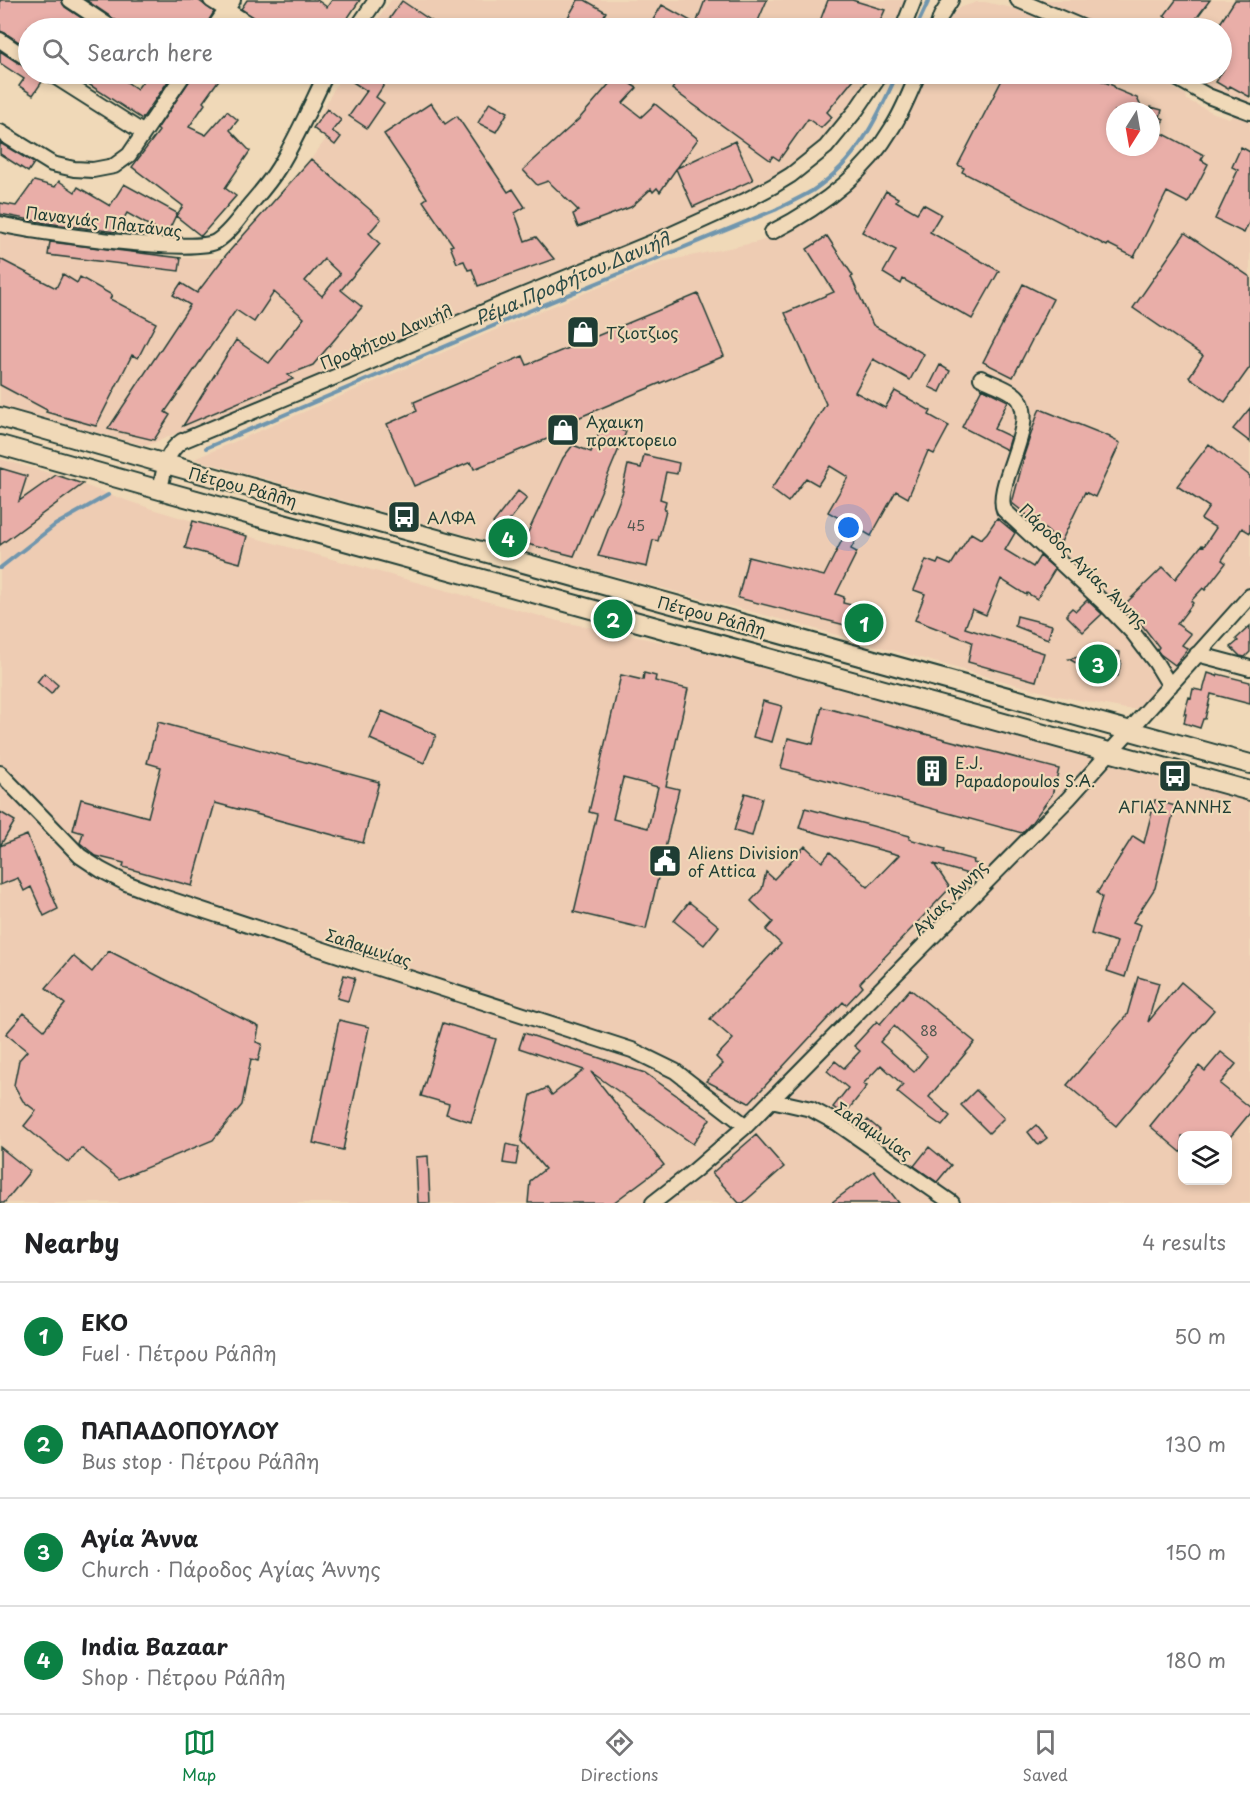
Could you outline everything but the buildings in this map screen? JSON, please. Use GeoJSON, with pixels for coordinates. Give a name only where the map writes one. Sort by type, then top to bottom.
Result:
{"type":"FeatureCollection","features":[{"type":"Feature","properties":{"kind":"main road","name":"Πέτρου Ράλλη"},"geometry":{"type":"LineString","coordinates":[[0,417],[1250,764]]}},
{"type":"Feature","properties":{"kind":"main road","name":"Πέτρου Ράλλη"},"geometry":{"type":"LineString","coordinates":[[0,445],[1250,791]]}},
{"type":"Feature","properties":{"kind":"street"},"geometry":{"type":"LineString","coordinates":[[70,0],[97,18]]}},
{"type":"Feature","properties":{"kind":"street"},"geometry":{"type":"LineString","coordinates":[[211,0],[230,5],[244,18]]}},
{"type":"Feature","properties":{"kind":"street"},"geometry":{"type":"LineString","coordinates":[[364,18],[376,0]]}},
{"type":"Feature","properties":{"kind":"street"},"geometry":{"type":"LineString","coordinates":[[907,18],[914,0]]}},
{"type":"Feature","properties":{"kind":"street"},"geometry":{"type":"LineString","coordinates":[[940,18],[950,0],[942,0]]}},
{"type":"Feature","properties":{"kind":"street"},"geometry":{"type":"LineString","coordinates":[[1018,0],[1060,18]]}},
{"type":"Feature","properties":{"kind":"street"},"geometry":{"type":"LineString","coordinates":[[221,18],[230,5]]}},
{"type":"Feature","properties":{"kind":"street"},"geometry":{"type":"LineString","coordinates":[[0,40],[18,52]]}},
{"type":"Feature","properties":{"kind":"street"},"geometry":{"type":"LineString","coordinates":[[67,84],[144,133]]}},
{"type":"Feature","properties":{"kind":"street"},"geometry":{"type":"LineString","coordinates":[[0,132],[52,164],[74,169],[105,168],[122,161],[129,155],[176,84]]}},
{"type":"Feature","properties":{"kind":"street","name":"Παναγιάς Πλατάνας"},"geometry":{"type":"LineString","coordinates":[[0,224],[29,230],[150,245],[191,247],[217,242],[234,225],[279,167],[321,84]]}},
{"type":"Feature","properties":{"kind":"street","name":"Προφήτου Δανιήλ"},"geometry":{"type":"LineString","coordinates":[[160,490],[170,452],[182,441],[670,235],[773,186],[798,170],[826,147],[858,109],[874,84]]}},
{"type":"Feature","properties":{"kind":"street"},"geometry":{"type":"LineString","coordinates":[[772,232],[815,208],[838,190],[866,162],[891,129],[913,84]]}},
{"type":"Feature","properties":{"kind":"street"},"geometry":{"type":"LineString","coordinates":[[1187,84],[1208,96],[1250,112]]}},
{"type":"Feature","properties":{"kind":"street","name":"Πάροδος Αγίας Άννης"},"geometry":{"type":"LineString","coordinates":[[981,378],[1014,394],[1023,412],[1022,432],[1002,497],[1004,510],[1134,634],[1147,649],[1170,686]]}},
{"type":"Feature","properties":{"kind":"street","name":"Αγίας Άννης"},"geometry":{"type":"LineString","coordinates":[[653,1203],[694,1172],[746,1126],[1069,798],[1250,596]]}},
{"type":"Feature","properties":{"kind":"street"},"geometry":{"type":"LineString","coordinates":[[1197,654],[1250,668]]}},
{"type":"Feature","properties":{"kind":"street","name":"Σαλαμινίας"},"geometry":{"type":"LineString","coordinates":[[0,773],[80,856],[126,883],[632,1050],[675,1071],[746,1126]]}},
{"type":"Feature","properties":{"kind":"street","name":"Σαλαμινίας"},"geometry":{"type":"LineString","coordinates":[[771,1100],[811,1109],[830,1119],[952,1203]]}},
{"type":"Feature","properties":{"kind":"shaded area"},"geometry":{"type":"Polygon","coordinates":[[[391,0],[910,0],[903,18],[379,18],[391,0]]]}},
{"type":"Feature","properties":{"kind":"shaded area"},"geometry":{"type":"Polygon","coordinates":[[[1033,0],[1250,0],[1250,108],[1197,84],[1232,84],[1232,18],[1072,18],[1033,0]]]}},
{"type":"Feature","properties":{"kind":"shaded area"},"geometry":{"type":"Polygon","coordinates":[[[985,2],[1017,9],[1037,18],[949,18],[959,8],[985,2]]]}},
{"type":"Feature","properties":{"kind":"shaded area"},"geometry":{"type":"Polygon","coordinates":[[[337,84],[868,84],[826,140],[771,182],[411,338],[146,446],[0,406],[0,233],[181,258],[223,258],[326,139],[313,128],[337,84]]]}},
{"type":"Feature","properties":{"kind":"shaded area"},"geometry":{"type":"Polygon","coordinates":[[[917,84],[1167,84],[1186,95],[1187,100],[1214,113],[1229,118],[1235,113],[1250,117],[1250,590],[1146,706],[1139,709],[1126,709],[1058,696],[194,459],[639,271],[666,261],[758,242],[783,233],[842,191],[917,84]]]}},
{"type":"Feature","properties":{"kind":"shaded area"},"geometry":{"type":"Polygon","coordinates":[[[0,459],[56,475],[175,516],[558,621],[756,661],[1250,796],[1250,1203],[0,1203],[0,459]]]}},
{"type":"Feature","properties":{"kind":"waterway","name":"Ρέμα Προφήτου Δανιήλ"},"geometry":{"type":"LineString","coordinates":[[921,18],[929,0]]}},
{"type":"Feature","properties":{"kind":"waterway","name":"Ρέμα Προφήτου Δανιήλ"},"geometry":{"type":"LineString","coordinates":[[206,448],[519,315],[775,210],[803,196],[828,179],[853,153],[873,124],[892,84]]}},
{"type":"Feature","properties":{"kind":"waterway","name":"Ρέμα Προφήτου Δανιήλ"},"geometry":{"type":"LineString","coordinates":[[0,568],[55,525],[108,495]]}},
{"type":"Feature","properties":{"kind":"place","name":"Τζιοτζιος"},"geometry":{"type":"Point","coordinates":[583,332]}},
{"type":"Feature","properties":{"kind":"place","name":"Αχαικη πρακτορειο"},"geometry":{"type":"Point","coordinates":[563,430]}},
{"type":"Feature","properties":{"kind":"place","name":"ΑΛΦΑ"},"geometry":{"type":"Point","coordinates":[404,517]}},
{"type":"Feature","properties":{"kind":"place","name":"India Bazaar"},"geometry":{"type":"Point","coordinates":[508,538]}},
{"type":"Feature","properties":{"kind":"place","name":"ΠΑΠΑΔΟΠΟΥΛΟΥ"},"geometry":{"type":"Point","coordinates":[613,619]}},
{"type":"Feature","properties":{"kind":"place","name":"EKO"},"geometry":{"type":"Point","coordinates":[864,623]}},
{"type":"Feature","properties":{"kind":"place","name":"Αγία Άννα"},"geometry":{"type":"Point","coordinates":[1098,664]}},
{"type":"Feature","properties":{"kind":"place","name":"E.J. Papadopoulos S.A."},"geometry":{"type":"Point","coordinates":[932,771]}},
{"type":"Feature","properties":{"kind":"place","name":"ΑΓΙΑΣ ΑΝΝΗΣ"},"geometry":{"type":"Point","coordinates":[1175,776]}},
{"type":"Feature","properties":{"kind":"place","name":"Aliens Division of Attica"},"geometry":{"type":"Point","coordinates":[665,861]}}]}
